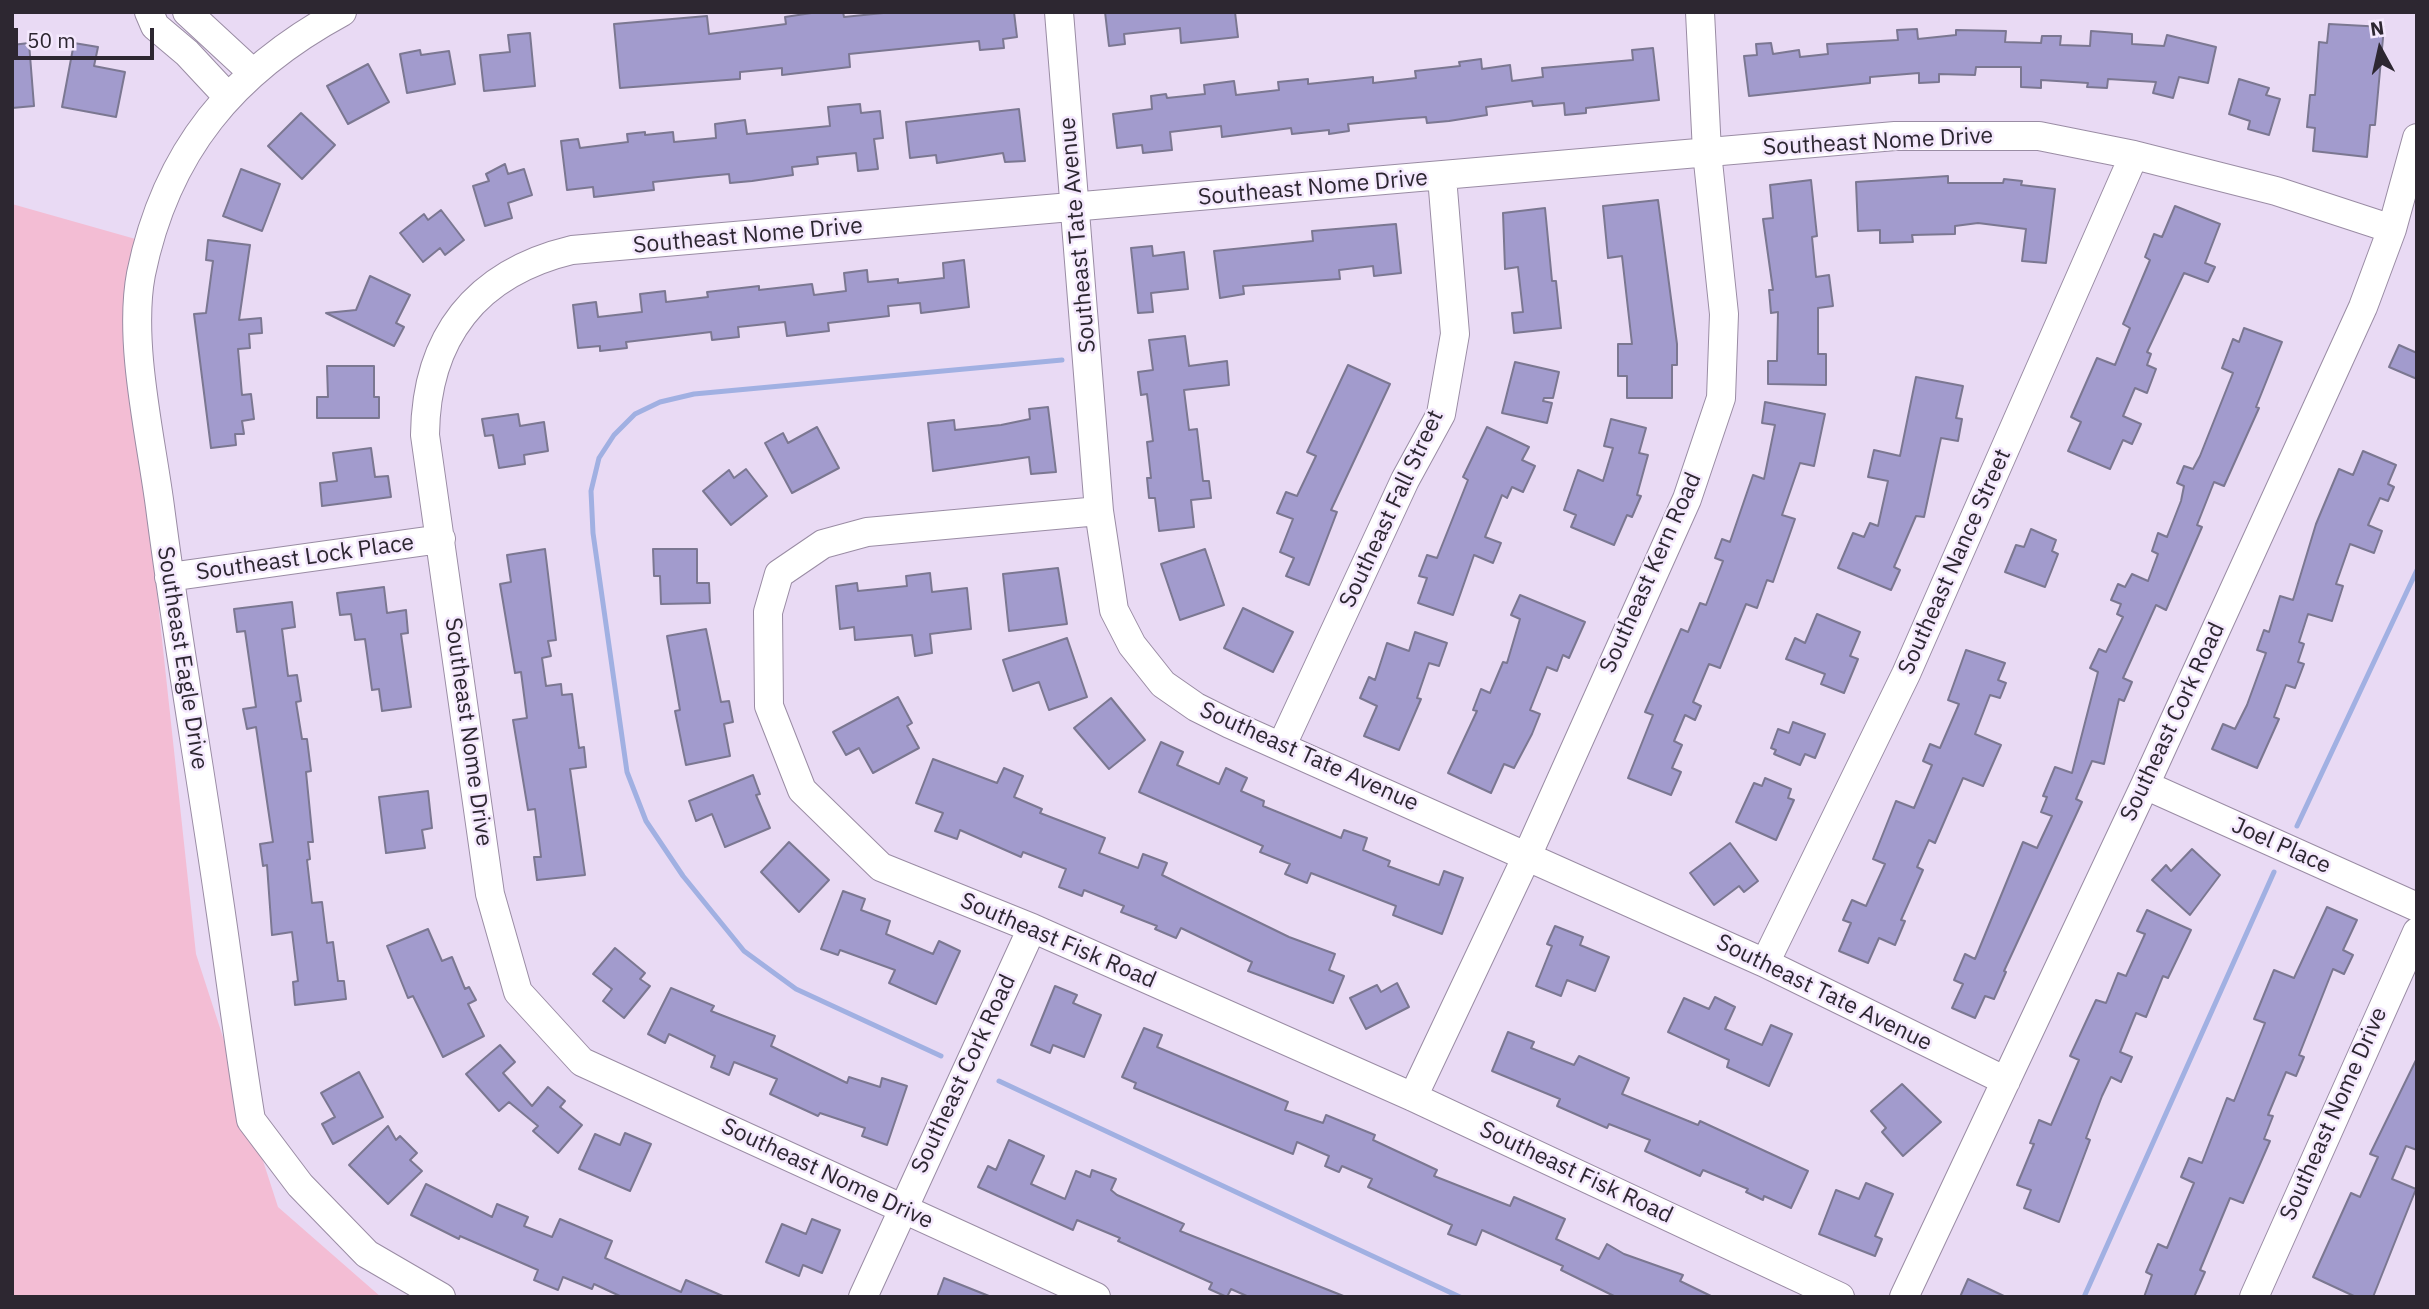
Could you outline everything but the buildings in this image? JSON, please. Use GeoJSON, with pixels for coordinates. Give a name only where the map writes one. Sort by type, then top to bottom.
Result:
{"type":"FeatureCollection","features":[{"type":"Feature","properties":{"kind":"street"},"geometry":{"type":"LineString","coordinates":[[149,12],[155,26],[179,46],[228,97]]}},
{"type":"Feature","properties":{"kind":"street","name":"Southeast Eagle Drive"},"geometry":{"type":"LineString","coordinates":[[342,12],[276,52],[228,97],[192,145],[171,180],[155,220],[141,277],[139,353],[169,577],[251,1120],[300,1185],[367,1254],[441,1297]]}},
{"type":"Feature","properties":{"kind":"street","name":"Southeast Tate Avenue"},"geometry":{"type":"LineString","coordinates":[[1059,12],[1100,511],[1114,610],[1132,645],[1163,684],[1196,707],[1765,963],[2006,1081]]}},
{"type":"Feature","properties":{"kind":"street","name":"Southeast Kern Road"},"geometry":{"type":"LineString","coordinates":[[1413,1097],[1527,856],[1687,499],[1721,398],[1724,314],[1707,152],[1700,12]]}},
{"type":"Feature","properties":{"kind":"street"},"geometry":{"type":"LineString","coordinates":[[179,46],[193,18],[253,73]]}},
{"type":"Feature","properties":{"kind":"street","name":"Southeast Nome Drive"},"geometry":{"type":"LineString","coordinates":[[1097,1297],[582,1062],[517,992],[490,894],[425,435],[430,384],[438,355],[459,318],[478,297],[524,265],[572,250],[1895,136],[2039,136],[2134,155],[2276,191],[2392,229]]}},
{"type":"Feature","properties":{"kind":"street","name":"Southeast Cork Road"},"geometry":{"type":"LineString","coordinates":[[1904,1297],[2145,785],[2363,307],[2392,229],[2417,138]]}},
{"type":"Feature","properties":{"kind":"street","name":"Southeast Nance Street"},"geometry":{"type":"LineString","coordinates":[[1765,963],[1906,674],[2134,155]]}},
{"type":"Feature","properties":{"kind":"street","name":"Southeast Fall Street"},"geometry":{"type":"LineString","coordinates":[[1282,745],[1405,480],[1441,414],[1455,334],[1442,177]]}},
{"type":"Feature","properties":{"kind":"street","name":"Southeast Fisk Road"},"geometry":{"type":"LineString","coordinates":[[1100,511],[867,532],[823,544],[779,574],[768,612],[769,706],[802,790],[881,867],[1032,928],[1413,1097],[1840,1297]]}},
{"type":"Feature","properties":{"kind":"street","name":"Southeast Lock Place"},"geometry":{"type":"LineString","coordinates":[[169,577],[441,539]]}},
{"type":"Feature","properties":{"kind":"street","name":"Joel Place"},"geometry":{"type":"LineString","coordinates":[[2145,785],[2417,906]]}},
{"type":"Feature","properties":{"kind":"street","name":"Southeast Cork Road"},"geometry":{"type":"LineString","coordinates":[[863,1297],[1032,928]]}},
{"type":"Feature","properties":{"kind":"street","name":"Southeast Nome Drive"},"geometry":{"type":"LineString","coordinates":[[2254,1297],[2417,932]]}},
{"type":"Feature","properties":{"kind":"shaded area"},"geometry":{"type":"Polygon","coordinates":[[[12,204],[139,240],[124,288],[196,954],[278,1207],[381,1297],[12,1297],[12,204]]]}},
{"type":"Feature","properties":{"kind":"waterway"},"geometry":{"type":"LineString","coordinates":[[941,1056],[796,989],[744,951],[683,876],[646,821],[627,772],[593,533],[591,491],[599,458],[614,435],[635,414],[660,402],[694,394],[1062,360]]}},
{"type":"Feature","properties":{"kind":"waterway"},"geometry":{"type":"LineString","coordinates":[[2297,826],[2417,570]]}},
{"type":"Feature","properties":{"kind":"waterway"},"geometry":{"type":"LineString","coordinates":[[2084,1297],[2274,872]]}},
{"type":"Feature","properties":{"kind":"waterway"},"geometry":{"type":"LineString","coordinates":[[999,1081],[1460,1297]]}}]}
